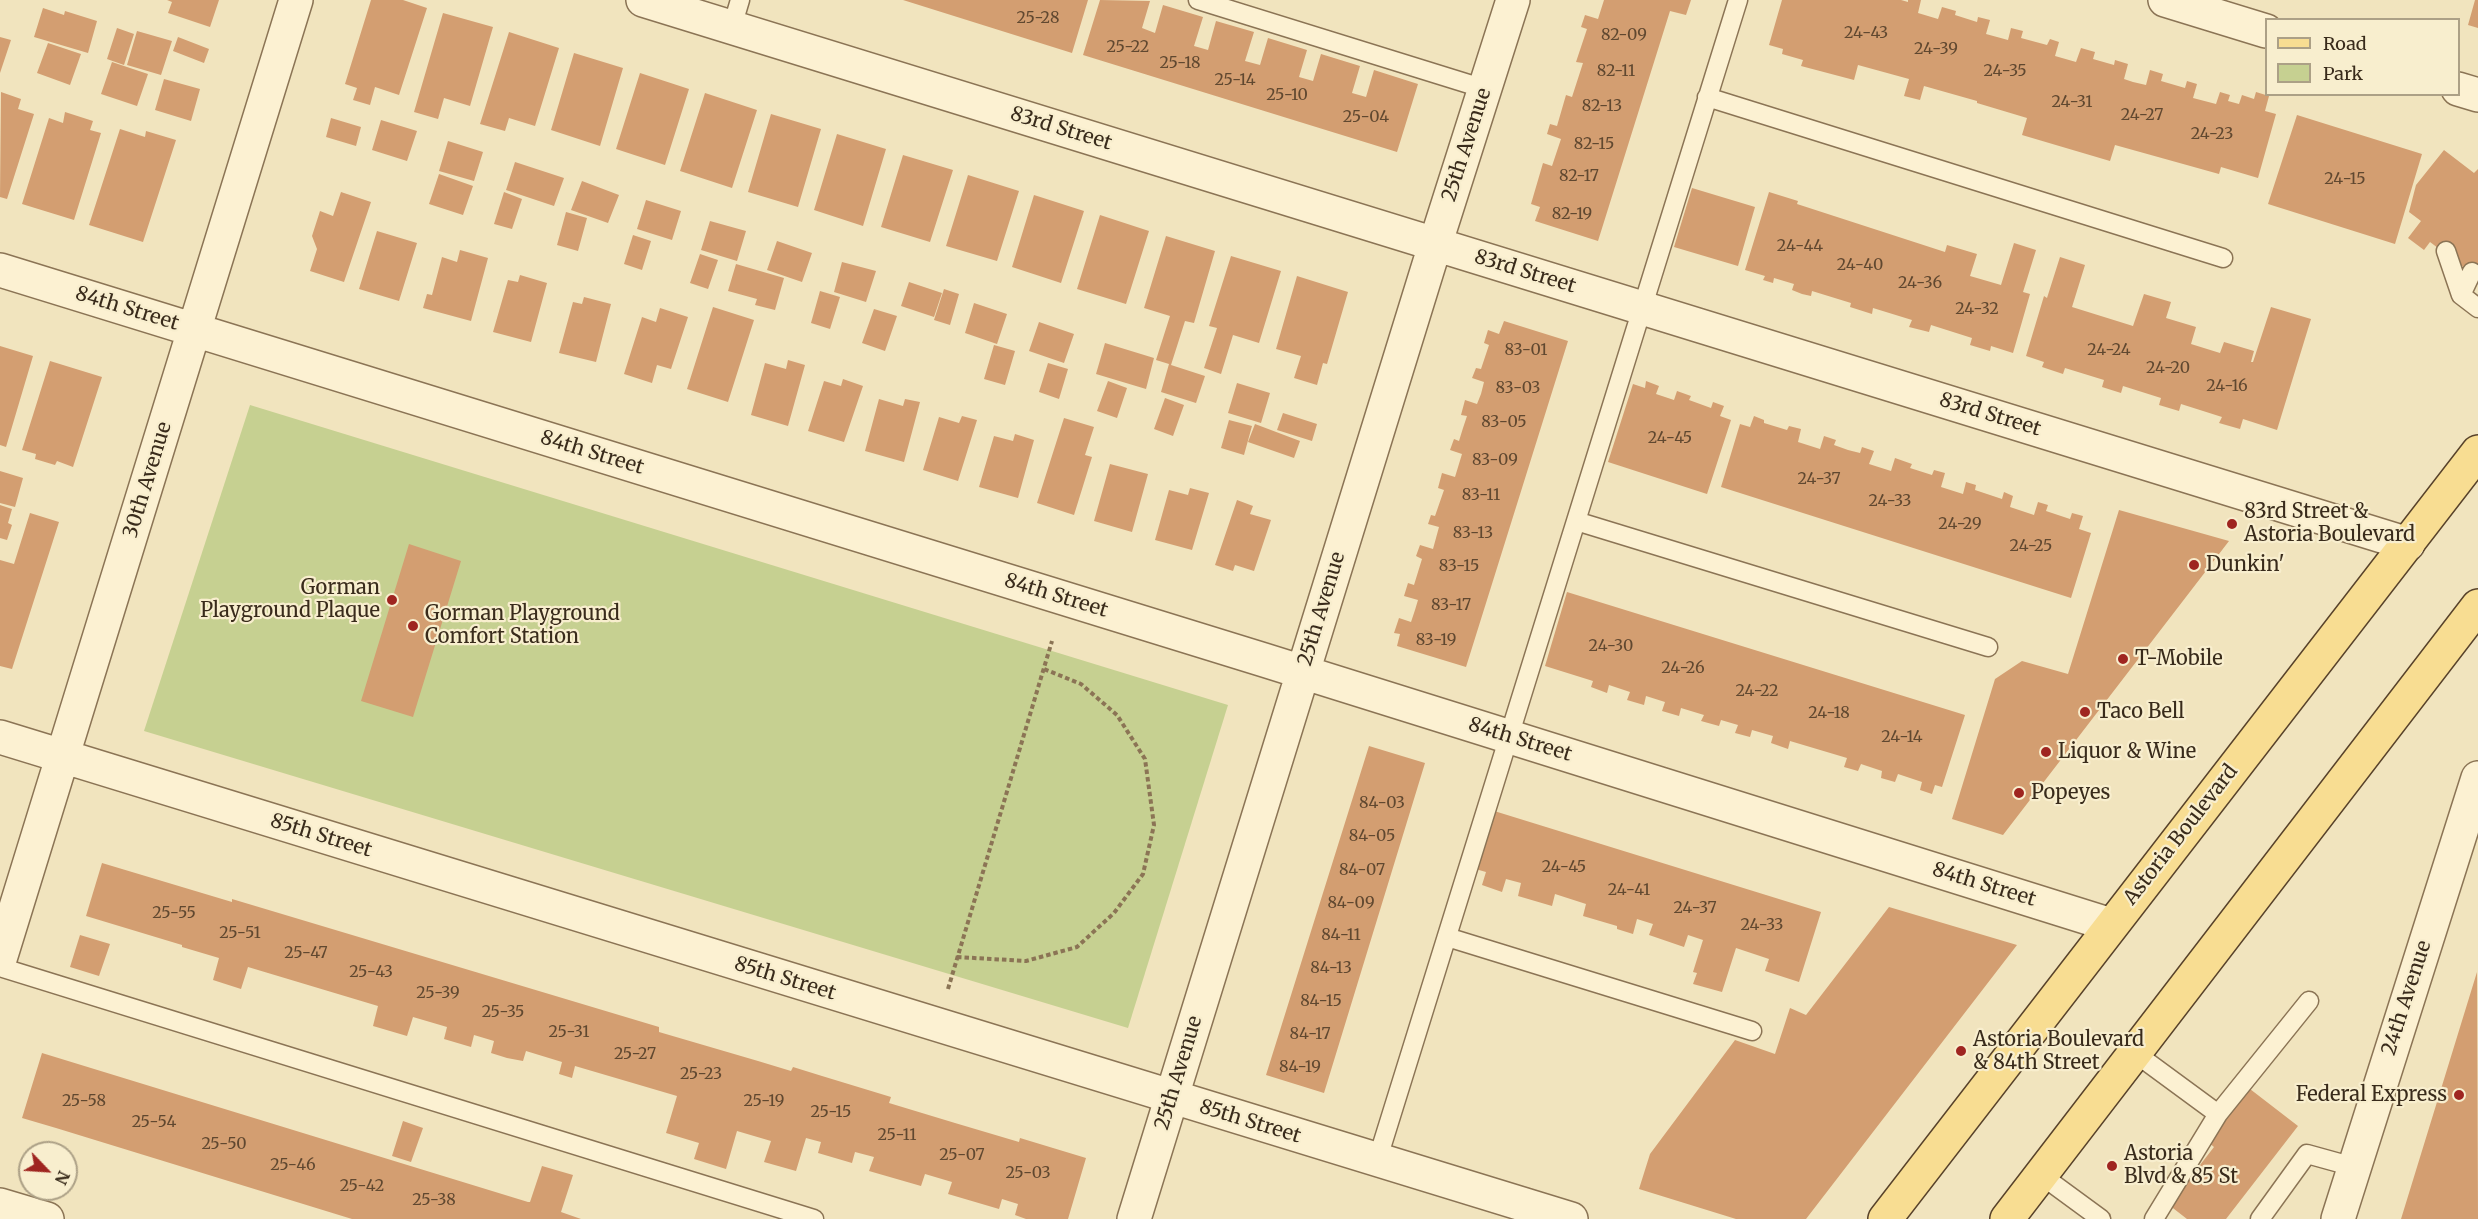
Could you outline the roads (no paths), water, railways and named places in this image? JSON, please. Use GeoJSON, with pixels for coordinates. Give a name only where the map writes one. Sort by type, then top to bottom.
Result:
{"type":"FeatureCollection","features":[{"type":"Feature","properties":{"kind":"main road","name":"Astoria Boulevard"},"geometry":{"type":"LineString","coordinates":[[1885,1219],[2478,452]]}},
{"type":"Feature","properties":{"kind":"main road"},"geometry":{"type":"LineString","coordinates":[[2007,1219],[2478,606]]}},
{"type":"Feature","properties":{"kind":"street","name":"30th Avenue"},"geometry":{"type":"LineString","coordinates":[[0,959],[296,0]]}},
{"type":"Feature","properties":{"kind":"street","name":"83rd Street"},"geometry":{"type":"LineString","coordinates":[[643,0],[736,14],[1435,244],[2408,544]]}},
{"type":"Feature","properties":{"kind":"street","name":"25th Avenue"},"geometry":{"type":"LineString","coordinates":[[1134,1219],[1435,244],[1513,0]]}},
{"type":"Feature","properties":{"kind":"street"},"geometry":{"type":"LineString","coordinates":[[2165,0],[2265,31]]}},
{"type":"Feature","properties":{"kind":"street"},"geometry":{"type":"LineString","coordinates":[[2460,90],[2478,95]]}},
{"type":"Feature","properties":{"kind":"street","name":"84th Street"},"geometry":{"type":"LineString","coordinates":[[0,270],[1302,672],[2111,925]]}},
{"type":"Feature","properties":{"kind":"street","name":"85th Street"},"geometry":{"type":"LineString","coordinates":[[0,737],[1571,1219]]}},
{"type":"Feature","properties":{"kind":"street","name":"24th Avenue"},"geometry":{"type":"LineString","coordinates":[[2338,1219],[2478,778]]}},
{"type":"Feature","properties":{"kind":"street"},"geometry":{"type":"LineString","coordinates":[[0,1205],[47,1219]]}},
{"type":"Feature","properties":{"kind":"lane"},"geometry":{"type":"LineString","coordinates":[[1198,0],[1485,89]]}},
{"type":"Feature","properties":{"kind":"lane"},"geometry":{"type":"LineString","coordinates":[[1377,1161],[1738,0]]}},
{"type":"Feature","properties":{"kind":"lane"},"geometry":{"type":"LineString","coordinates":[[1707,98],[2223,258]]}},
{"type":"Feature","properties":{"kind":"lane"},"geometry":{"type":"LineString","coordinates":[[2446,251],[2462,295],[2478,308]]}},
{"type":"Feature","properties":{"kind":"lane"},"geometry":{"type":"LineString","coordinates":[[2462,295],[2472,272]]}},
{"type":"Feature","properties":{"kind":"lane"},"geometry":{"type":"LineString","coordinates":[[1576,521],[1988,647]]}},
{"type":"Feature","properties":{"kind":"lane"},"geometry":{"type":"LineString","coordinates":[[1447,937],[1752,1031]]}},
{"type":"Feature","properties":{"kind":"lane"},"geometry":{"type":"LineString","coordinates":[[0,967],[814,1219]]}},
{"type":"Feature","properties":{"kind":"lane"},"geometry":{"type":"LineString","coordinates":[[2154,1219],[2218,1114],[2309,1001]]}},
{"type":"Feature","properties":{"kind":"lane"},"geometry":{"type":"LineString","coordinates":[[2135,1053],[2218,1114]]}},
{"type":"Feature","properties":{"kind":"lane"},"geometry":{"type":"LineString","coordinates":[[2260,1219],[2307,1154],[2355,1167]]}},
{"type":"Feature","properties":{"kind":"lane"},"geometry":{"type":"LineString","coordinates":[[2041,1175],[2101,1219]]}},
{"type":"Feature","properties":{"kind":"place","name":"83rd Street & Astoria Boulevard"},"geometry":{"type":"Point","coordinates":[2232,524]}},
{"type":"Feature","properties":{"kind":"place","name":"Dunkin'"},"geometry":{"type":"Point","coordinates":[2194,565]}},
{"type":"Feature","properties":{"kind":"place","name":"Gorman Playground Plaque"},"geometry":{"type":"Point","coordinates":[392,600]}},
{"type":"Feature","properties":{"kind":"place","name":"Gorman Playground Comfort Station"},"geometry":{"type":"Point","coordinates":[413,626]}},
{"type":"Feature","properties":{"kind":"place","name":"T-Mobile"},"geometry":{"type":"Point","coordinates":[2123,659]}},
{"type":"Feature","properties":{"kind":"place","name":"Taco Bell"},"geometry":{"type":"Point","coordinates":[2085,712]}},
{"type":"Feature","properties":{"kind":"place","name":"Liquor & Wine"},"geometry":{"type":"Point","coordinates":[2046,752]}},
{"type":"Feature","properties":{"kind":"place","name":"Popeyes"},"geometry":{"type":"Point","coordinates":[2019,793]}},
{"type":"Feature","properties":{"kind":"place","name":"Astoria Boulevard & 84th Street"},"geometry":{"type":"Point","coordinates":[1961,1051]}},
{"type":"Feature","properties":{"kind":"place","name":"Federal Express"},"geometry":{"type":"Point","coordinates":[2459,1095]}},
{"type":"Feature","properties":{"kind":"place","name":"Astoria Blvd & 85 St"},"geometry":{"type":"Point","coordinates":[2112,1166]}}]}
